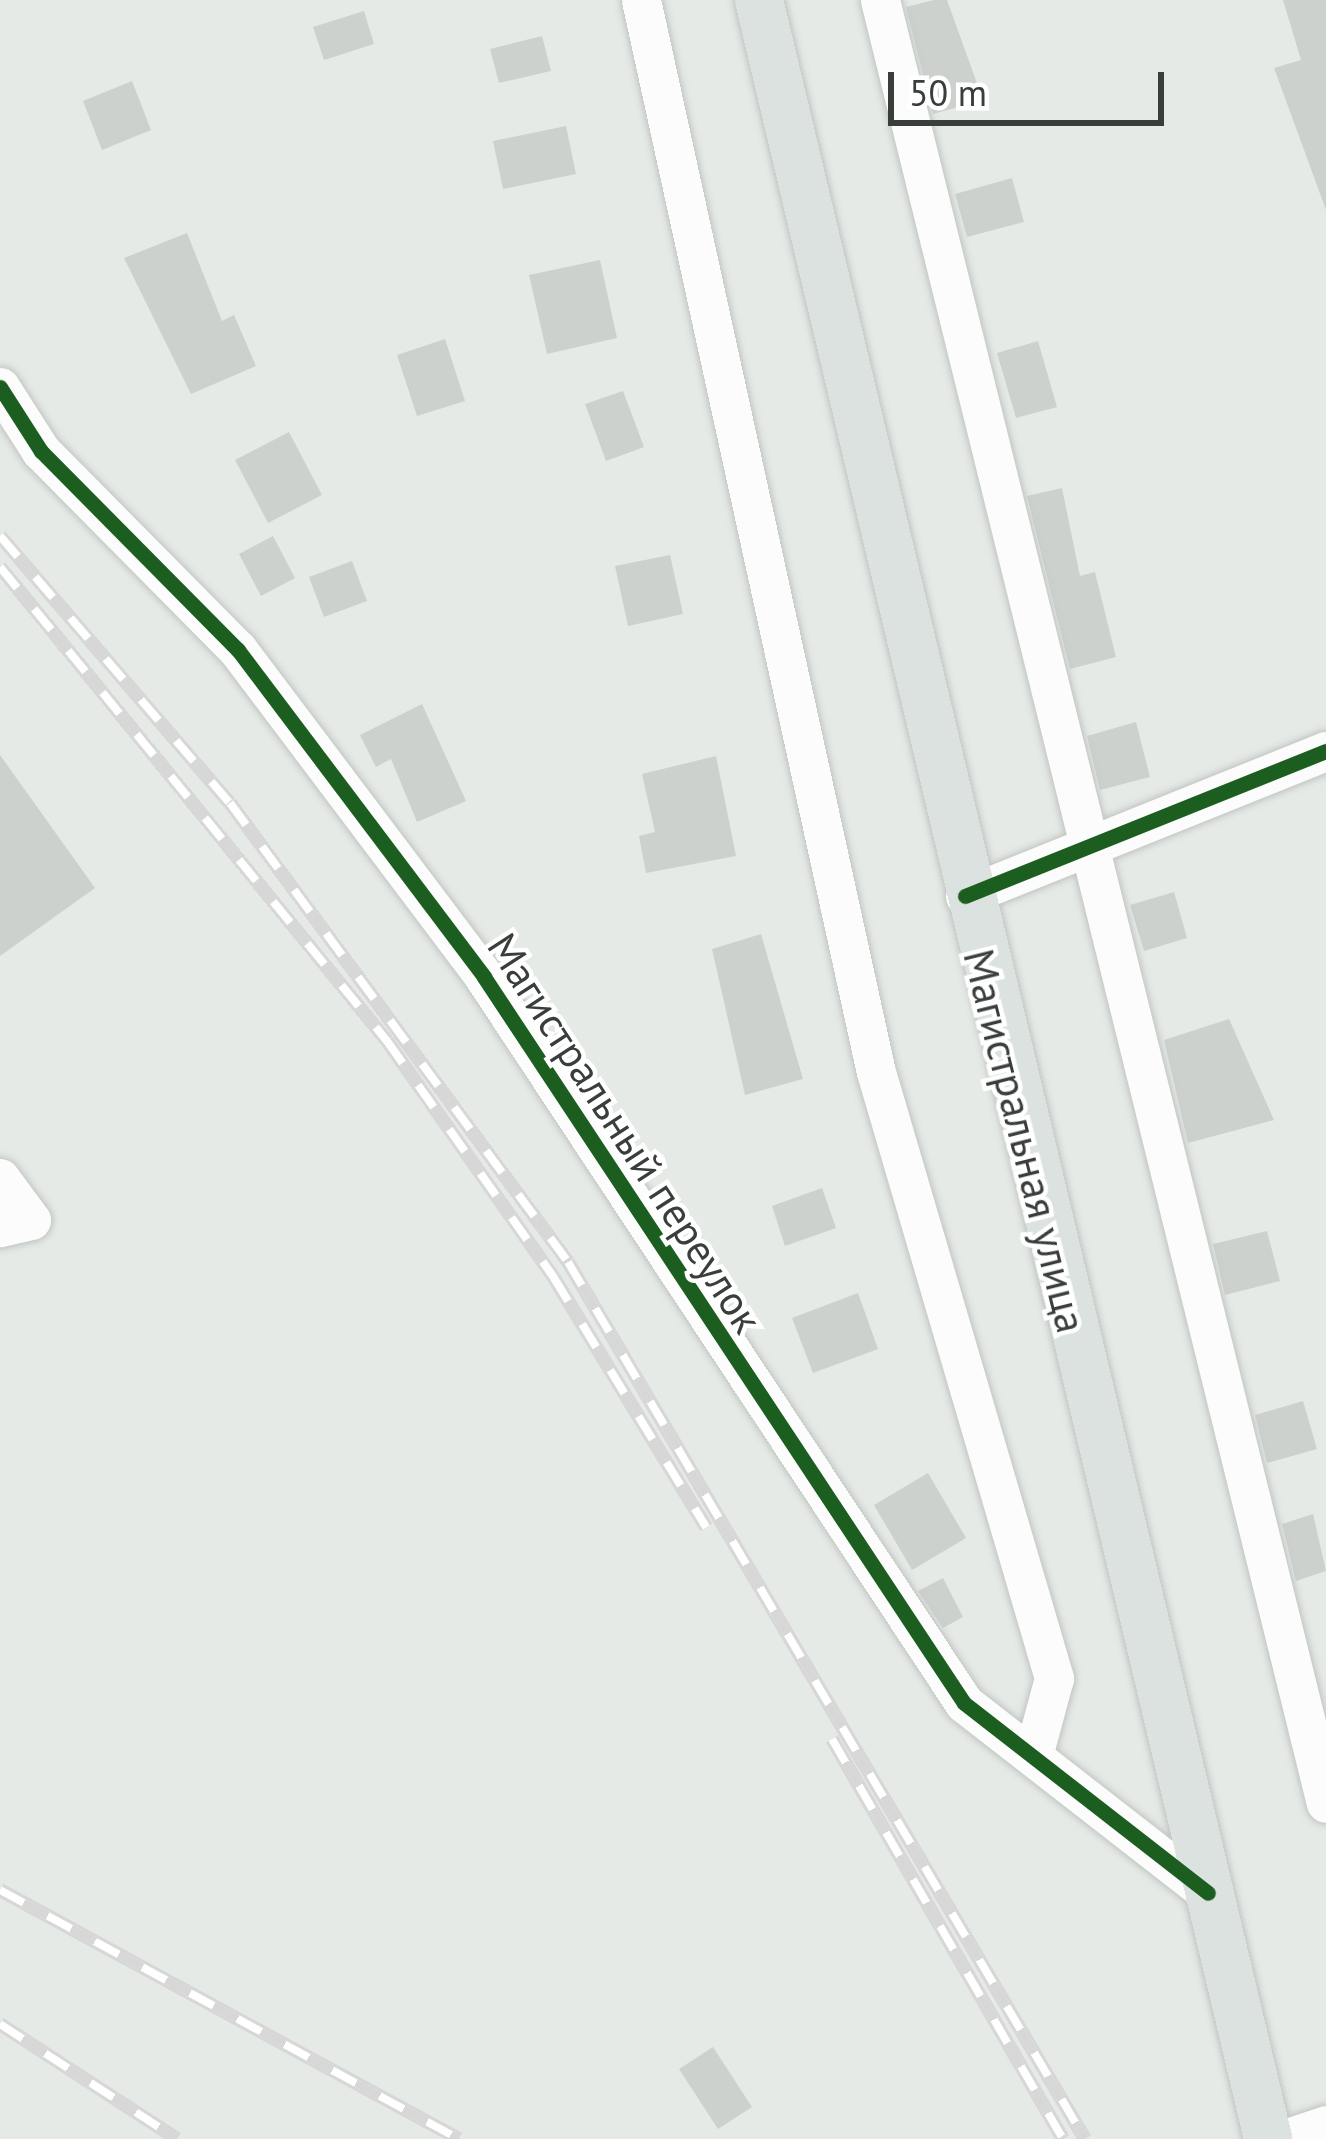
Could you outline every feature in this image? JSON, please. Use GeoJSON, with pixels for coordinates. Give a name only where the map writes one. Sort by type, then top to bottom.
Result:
{"type":"FeatureCollection","features":[{"type":"Feature","properties":{"kind":"main road","name":"Магистральная улица"},"geometry":{"type":"LineString","coordinates":[[759,0],[965,896],[1268,2139]]}},
{"type":"Feature","properties":{"kind":"street"},"geometry":{"type":"LineString","coordinates":[[641,0],[876,1072],[1054,1678],[1033,1756]]}},
{"type":"Feature","properties":{"kind":"street"},"geometry":{"type":"LineString","coordinates":[[880,0],[1086,855],[1326,1803]]}},
{"type":"Feature","properties":{"kind":"street","name":"Магистральный переулок"},"geometry":{"type":"LineString","coordinates":[[0,387],[41,451],[238,650],[484,977],[832,1519],[964,1703],[1208,1893]]}},
{"type":"Feature","properties":{"kind":"street"},"geometry":{"type":"LineString","coordinates":[[965,896],[1086,855],[1326,752]]}},
{"type":"Feature","properties":{"kind":"street"},"geometry":{"type":"LineString","coordinates":[[0,1178],[31,1220],[0,1227]]}},
{"type":"Feature","properties":{"kind":"street"},"geometry":{"type":"LineString","coordinates":[[1284,2139],[1326,2125]]}},
{"type":"Feature","properties":{"kind":"building"},"geometry":{"type":"Polygon","coordinates":[[[947,0],[983,100],[933,114],[906,7],[947,0]]]}},
{"type":"Feature","properties":{"kind":"building"},"geometry":{"type":"Polygon","coordinates":[[[1283,0],[1326,0],[1326,210],[1274,68],[1301,60],[1283,0]]]}},
{"type":"Feature","properties":{"kind":"building"},"geometry":{"type":"Polygon","coordinates":[[[364,11],[374,44],[324,60],[313,27],[364,11]]]}},
{"type":"Feature","properties":{"kind":"building"},"geometry":{"type":"Polygon","coordinates":[[[542,36],[551,71],[499,83],[490,49],[542,36]]]}},
{"type":"Feature","properties":{"kind":"building"},"geometry":{"type":"Polygon","coordinates":[[[132,81],[151,130],[102,150],[83,101],[132,81]]]}},
{"type":"Feature","properties":{"kind":"building"},"geometry":{"type":"Polygon","coordinates":[[[566,126],[576,174],[503,189],[493,141],[566,126]]]}},
{"type":"Feature","properties":{"kind":"building"},"geometry":{"type":"Polygon","coordinates":[[[1012,178],[1024,222],[967,237],[955,194],[1012,178]]]}},
{"type":"Feature","properties":{"kind":"building"},"geometry":{"type":"Polygon","coordinates":[[[187,233],[222,321],[234,315],[256,366],[191,394],[124,258],[187,233]]]}},
{"type":"Feature","properties":{"kind":"building"},"geometry":{"type":"Polygon","coordinates":[[[600,260],[617,338],[547,354],[529,275],[600,260]]]}},
{"type":"Feature","properties":{"kind":"building"},"geometry":{"type":"Polygon","coordinates":[[[445,339],[465,401],[417,416],[397,355],[445,339]]]}},
{"type":"Feature","properties":{"kind":"building"},"geometry":{"type":"Polygon","coordinates":[[[1038,341],[1057,407],[1016,418],[997,353],[1038,341]]]}},
{"type":"Feature","properties":{"kind":"building"},"geometry":{"type":"Polygon","coordinates":[[[623,391],[644,447],[606,461],[585,404],[623,391]]]}},
{"type":"Feature","properties":{"kind":"building"},"geometry":{"type":"Polygon","coordinates":[[[289,432],[322,495],[268,523],[235,460],[289,432]]]}},
{"type":"Feature","properties":{"kind":"building"},"geometry":{"type":"Polygon","coordinates":[[[1062,488],[1080,576],[1095,572],[1116,657],[1070,669],[1027,496],[1062,488]]]}},
{"type":"Feature","properties":{"kind":"building"},"geometry":{"type":"Polygon","coordinates":[[[273,536],[295,578],[261,596],[239,554],[273,536]]]}},
{"type":"Feature","properties":{"kind":"building"},"geometry":{"type":"Polygon","coordinates":[[[670,555],[683,614],[628,626],[615,566],[670,555]]]}},
{"type":"Feature","properties":{"kind":"building"},"geometry":{"type":"Polygon","coordinates":[[[352,561],[367,601],[324,617],[309,577],[352,561]]]}},
{"type":"Feature","properties":{"kind":"building"},"geometry":{"type":"Polygon","coordinates":[[[422,704],[466,801],[417,822],[391,759],[376,767],[360,735],[422,704]]]}},
{"type":"Feature","properties":{"kind":"building"},"geometry":{"type":"Polygon","coordinates":[[[1136,722],[1150,777],[1100,790],[1087,736],[1136,722]]]}},
{"type":"Feature","properties":{"kind":"building"},"geometry":{"type":"Polygon","coordinates":[[[0,755],[95,888],[0,956],[0,755]]]}},
{"type":"Feature","properties":{"kind":"building"},"geometry":{"type":"Polygon","coordinates":[[[716,756],[736,856],[646,873],[639,836],[655,832],[642,774],[716,756]]]}},
{"type":"Feature","properties":{"kind":"building"},"geometry":{"type":"Polygon","coordinates":[[[1174,892],[1187,938],[1144,951],[1130,905],[1174,892]]]}},
{"type":"Feature","properties":{"kind":"building"},"geometry":{"type":"Polygon","coordinates":[[[761,934],[803,1079],[745,1095],[712,949],[761,934]]]}},
{"type":"Feature","properties":{"kind":"building"},"geometry":{"type":"Polygon","coordinates":[[[1229,1019],[1274,1120],[1188,1143],[1164,1040],[1229,1019]]]}},
{"type":"Feature","properties":{"kind":"building"},"geometry":{"type":"Polygon","coordinates":[[[822,1188],[836,1228],[785,1246],[772,1206],[822,1188]]]}},
{"type":"Feature","properties":{"kind":"building"},"geometry":{"type":"Polygon","coordinates":[[[1267,1231],[1280,1281],[1225,1295],[1213,1244],[1267,1231]]]}},
{"type":"Feature","properties":{"kind":"building"},"geometry":{"type":"Polygon","coordinates":[[[858,1293],[878,1349],[813,1373],[792,1318],[858,1293]]]}},
{"type":"Feature","properties":{"kind":"building"},"geometry":{"type":"Polygon","coordinates":[[[1303,1401],[1317,1449],[1267,1463],[1255,1415],[1303,1401]]]}},
{"type":"Feature","properties":{"kind":"building"},"geometry":{"type":"Polygon","coordinates":[[[928,1473],[966,1538],[912,1570],[874,1505],[928,1473]]]}},
{"type":"Feature","properties":{"kind":"building"},"geometry":{"type":"Polygon","coordinates":[[[1313,1514],[1326,1571],[1296,1581],[1282,1524],[1313,1514]]]}},
{"type":"Feature","properties":{"kind":"building"},"geometry":{"type":"Polygon","coordinates":[[[943,1578],[963,1617],[943,1628],[918,1591],[943,1578]]]}},
{"type":"Feature","properties":{"kind":"building"},"geometry":{"type":"Polygon","coordinates":[[[713,2047],[752,2107],[718,2129],[679,2069],[713,2047]]]}},
{"type":"Feature","properties":{"kind":"railway"},"geometry":{"type":"LineString","coordinates":[[0,536],[230,803],[568,1262],[1085,2139]]}},
{"type":"Feature","properties":{"kind":"railway"},"geometry":{"type":"LineString","coordinates":[[0,567],[387,1041],[554,1278],[706,1527]]}},
{"type":"Feature","properties":{"kind":"railway"},"geometry":{"type":"LineString","coordinates":[[832,1739],[1063,2139]]}},
{"type":"Feature","properties":{"kind":"railway"},"geometry":{"type":"LineString","coordinates":[[0,1890],[459,2139]]}},
{"type":"Feature","properties":{"kind":"railway"},"geometry":{"type":"LineString","coordinates":[[0,2024],[177,2139]]}},
{"type":"Feature","properties":{"kind":"cycle path"},"geometry":{"type":"LineString","coordinates":[[0,387],[41,451],[238,650],[484,977],[964,1703],[1208,1893]]}},
{"type":"Feature","properties":{"kind":"cycle path"},"geometry":{"type":"LineString","coordinates":[[965,896],[1326,751]]}}]}
